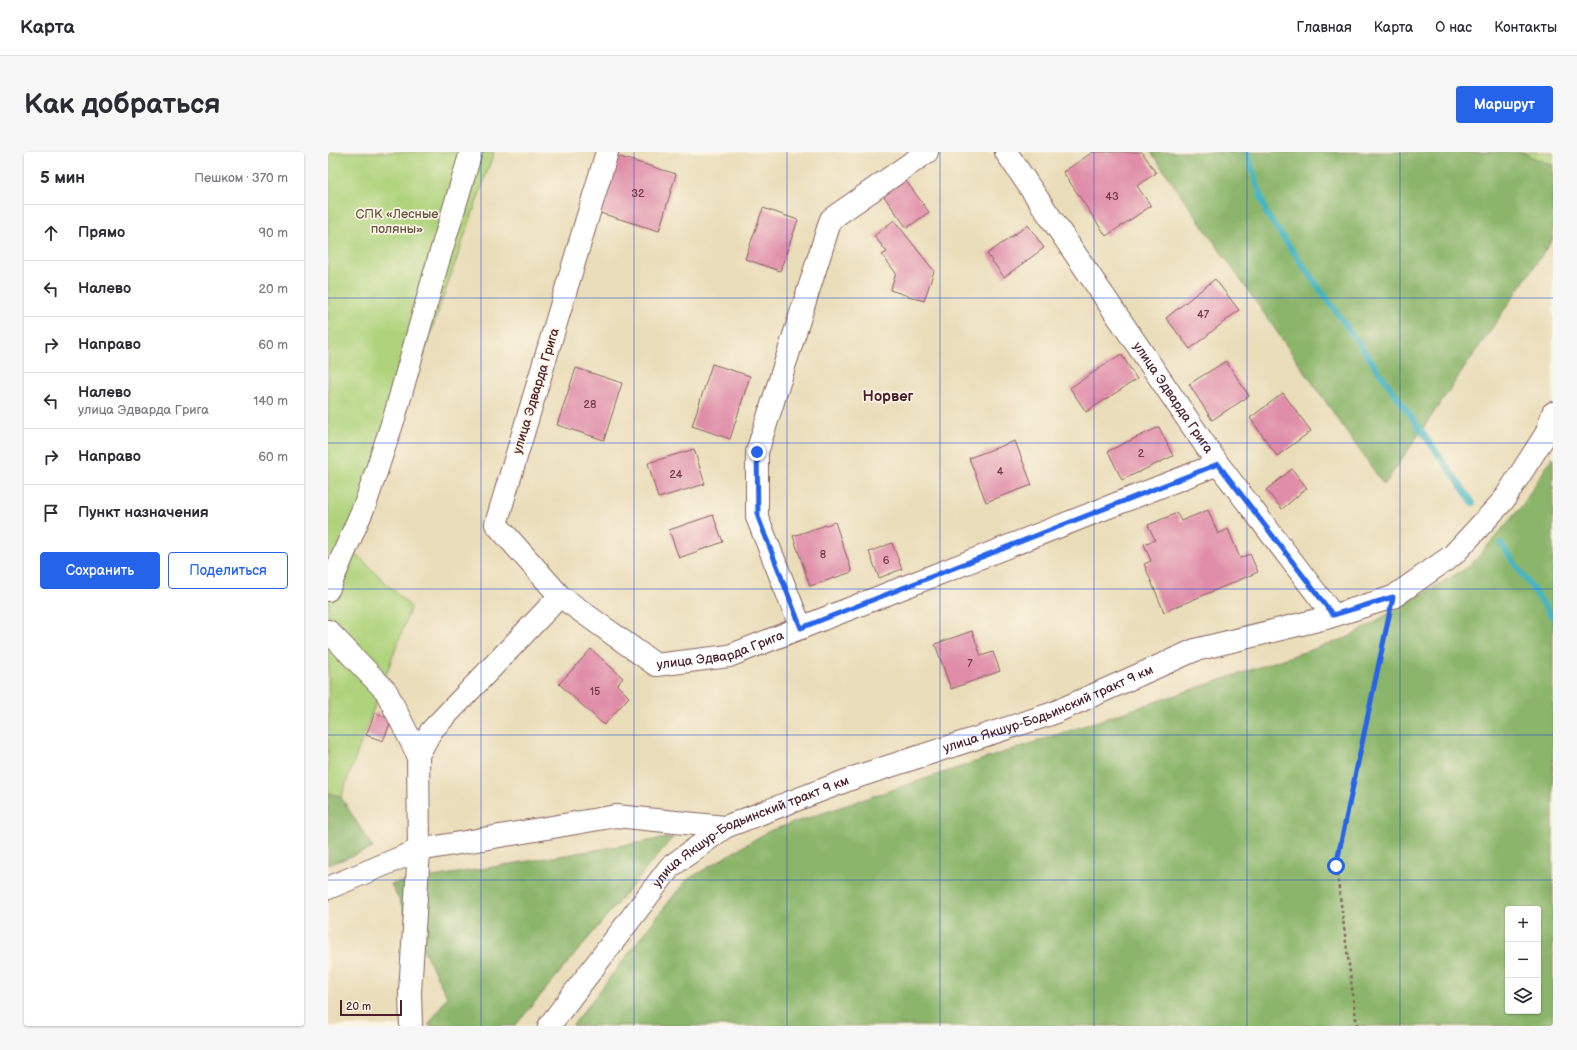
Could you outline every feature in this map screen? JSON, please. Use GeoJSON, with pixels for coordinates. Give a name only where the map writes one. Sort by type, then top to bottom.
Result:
{"type":"FeatureCollection","features":[{"type":"Feature","properties":{"kind":"street"},"geometry":{"type":"LineString","coordinates":[[328,590],[366,502],[395,415],[437,265],[471,152]]}},
{"type":"Feature","properties":{"kind":"street","name":"улица Эдварда Грига"},"geometry":{"type":"LineString","coordinates":[[607,152],[496,524],[560,596],[656,665],[729,656],[1218,464],[1006,152]]}},
{"type":"Feature","properties":{"kind":"street"},"geometry":{"type":"LineString","coordinates":[[801,628],[758,517],[757,452],[831,219],[926,152]]}},
{"type":"Feature","properties":{"kind":"street","name":"улица Якшур-Бодьинский тракт 9 км"},"geometry":{"type":"LineString","coordinates":[[549,1026],[670,867],[725,827],[856,777],[1051,714],[1194,650],[1333,615],[1393,597],[1453,555],[1503,501],[1546,434],[1553,413]]}},
{"type":"Feature","properties":{"kind":"street"},"geometry":{"type":"LineString","coordinates":[[1218,464],[1333,615]]}},
{"type":"Feature","properties":{"kind":"street"},"geometry":{"type":"LineString","coordinates":[[418,755],[431,731],[560,596]]}},
{"type":"Feature","properties":{"kind":"street"},"geometry":{"type":"LineString","coordinates":[[328,631],[386,691],[418,755],[419,850],[410,992],[411,1026]]}},
{"type":"Feature","properties":{"kind":"street"},"geometry":{"type":"LineString","coordinates":[[328,888],[419,850],[616,816],[725,827]]}},
{"type":"Feature","properties":{"kind":"path"},"geometry":{"type":"LineString","coordinates":[[1357,1026],[1336,866],[1393,597]]}},
{"type":"Feature","properties":{"kind":"green space","name":"СПК «Лесные поляны»"},"geometry":{"type":"Polygon","coordinates":[[[328,152],[494,152],[354,552],[411,607],[341,797],[328,793],[328,152]]]}},
{"type":"Feature","properties":{"kind":"green space"},"geometry":{"type":"Polygon","coordinates":[[[1151,152],[1520,152],[1553,166],[1553,239],[1384,485],[1151,152]]]}},
{"type":"Feature","properties":{"kind":"green space"},"geometry":{"type":"Polygon","coordinates":[[[1520,152],[1553,152],[1553,166],[1520,152]]]}},
{"type":"Feature","properties":{"kind":"green space"},"geometry":{"type":"Polygon","coordinates":[[[1553,456],[1553,1026],[572,1026],[685,881],[769,831],[1349,637],[1470,566],[1522,506],[1553,456]]]}},
{"type":"Feature","properties":{"kind":"green space"},"geometry":{"type":"Polygon","coordinates":[[[328,793],[341,797],[373,848],[328,865],[328,793]]]}},
{"type":"Feature","properties":{"kind":"green space"},"geometry":{"type":"Polygon","coordinates":[[[673,837],[515,1026],[428,1026],[447,997],[391,884],[673,837]]]}},
{"type":"Feature","properties":{"kind":"building"},"geometry":{"type":"Polygon","coordinates":[[[1093,152],[1142,152],[1156,173],[1137,186],[1151,206],[1106,236],[1063,172],[1093,152]]]}},
{"type":"Feature","properties":{"kind":"building"},"geometry":{"type":"Polygon","coordinates":[[[617,156],[676,174],[659,231],[600,213],[617,156]]]}},
{"type":"Feature","properties":{"kind":"building"},"geometry":{"type":"Polygon","coordinates":[[[904,178],[929,212],[907,228],[882,194],[904,178]]]}},
{"type":"Feature","properties":{"kind":"building"},"geometry":{"type":"Polygon","coordinates":[[[763,208],[798,220],[780,271],[745,259],[763,208]]]}},
{"type":"Feature","properties":{"kind":"building"},"geometry":{"type":"Polygon","coordinates":[[[894,220],[934,271],[924,301],[890,290],[896,273],[882,255],[887,252],[874,236],[894,220]]]}},
{"type":"Feature","properties":{"kind":"building"},"geometry":{"type":"Polygon","coordinates":[[[1028,225],[1044,248],[1004,277],[987,254],[1028,225]]]}},
{"type":"Feature","properties":{"kind":"building"},"geometry":{"type":"Polygon","coordinates":[[[1215,279],[1239,310],[1190,349],[1166,318],[1215,279]]]}},
{"type":"Feature","properties":{"kind":"building"},"geometry":{"type":"Polygon","coordinates":[[[1121,354],[1137,379],[1086,412],[1070,388],[1121,354]]]}},
{"type":"Feature","properties":{"kind":"building"},"geometry":{"type":"Polygon","coordinates":[[[1226,361],[1249,396],[1212,420],[1189,384],[1226,361]]]}},
{"type":"Feature","properties":{"kind":"building"},"geometry":{"type":"Polygon","coordinates":[[[712,364],[750,376],[730,439],[692,426],[712,364]]]}},
{"type":"Feature","properties":{"kind":"building"},"geometry":{"type":"Polygon","coordinates":[[[576,368],[622,383],[604,440],[557,425],[576,368]]]}},
{"type":"Feature","properties":{"kind":"building"},"geometry":{"type":"Polygon","coordinates":[[[1283,393],[1311,431],[1277,456],[1250,418],[1283,393]]]}},
{"type":"Feature","properties":{"kind":"building"},"geometry":{"type":"Polygon","coordinates":[[[1159,427],[1173,456],[1122,480],[1108,451],[1159,427]]]}},
{"type":"Feature","properties":{"kind":"building"},"geometry":{"type":"Polygon","coordinates":[[[1015,441],[1032,485],[986,502],[969,458],[1015,441]]]}},
{"type":"Feature","properties":{"kind":"building"},"geometry":{"type":"Polygon","coordinates":[[[694,449],[705,484],[658,498],[648,463],[694,449]]]}},
{"type":"Feature","properties":{"kind":"building"},"geometry":{"type":"Polygon","coordinates":[[[1292,469],[1307,488],[1282,509],[1266,490],[1292,469]]]}},
{"type":"Feature","properties":{"kind":"building"},"geometry":{"type":"Polygon","coordinates":[[[1208,510],[1218,534],[1228,529],[1240,558],[1250,554],[1258,572],[1164,612],[1144,564],[1151,561],[1144,544],[1155,540],[1148,525],[1177,513],[1181,521],[1208,510]]]}},
{"type":"Feature","properties":{"kind":"building"},"geometry":{"type":"Polygon","coordinates":[[[713,515],[723,542],[679,558],[669,530],[713,515]]]}},
{"type":"Feature","properties":{"kind":"building"},"geometry":{"type":"Polygon","coordinates":[[[835,522],[852,572],[810,586],[793,536],[835,522]]]}},
{"type":"Feature","properties":{"kind":"building"},"geometry":{"type":"Polygon","coordinates":[[[892,543],[902,569],[879,578],[869,552],[892,543]]]}},
{"type":"Feature","properties":{"kind":"building"},"geometry":{"type":"Polygon","coordinates":[[[972,631],[981,656],[993,652],[1000,671],[951,689],[935,644],[972,631]]]}},
{"type":"Feature","properties":{"kind":"building"},"geometry":{"type":"Polygon","coordinates":[[[591,649],[623,678],[617,685],[629,697],[604,725],[559,684],[591,649]]]}},
{"type":"Feature","properties":{"kind":"building"},"geometry":{"type":"Polygon","coordinates":[[[375,713],[392,719],[383,741],[366,735],[375,713]]]}},
{"type":"Feature","properties":{"kind":"waterway"},"geometry":{"type":"LineString","coordinates":[[1247,152],[1267,215],[1473,503]]}},
{"type":"Feature","properties":{"kind":"waterway"},"geometry":{"type":"LineString","coordinates":[[1501,544],[1553,618]]}},
{"type":"Feature","properties":{"kind":"district","name":"Норвег"},"geometry":{"type":"Point","coordinates":[888,396]}},
{"type":"Feature","properties":{"kind":"route"},"geometry":{"type":"LineString","coordinates":[[757,452],[758,517],[801,628],[1218,464],[1333,615],[1393,597],[1336,866]]}}]}
